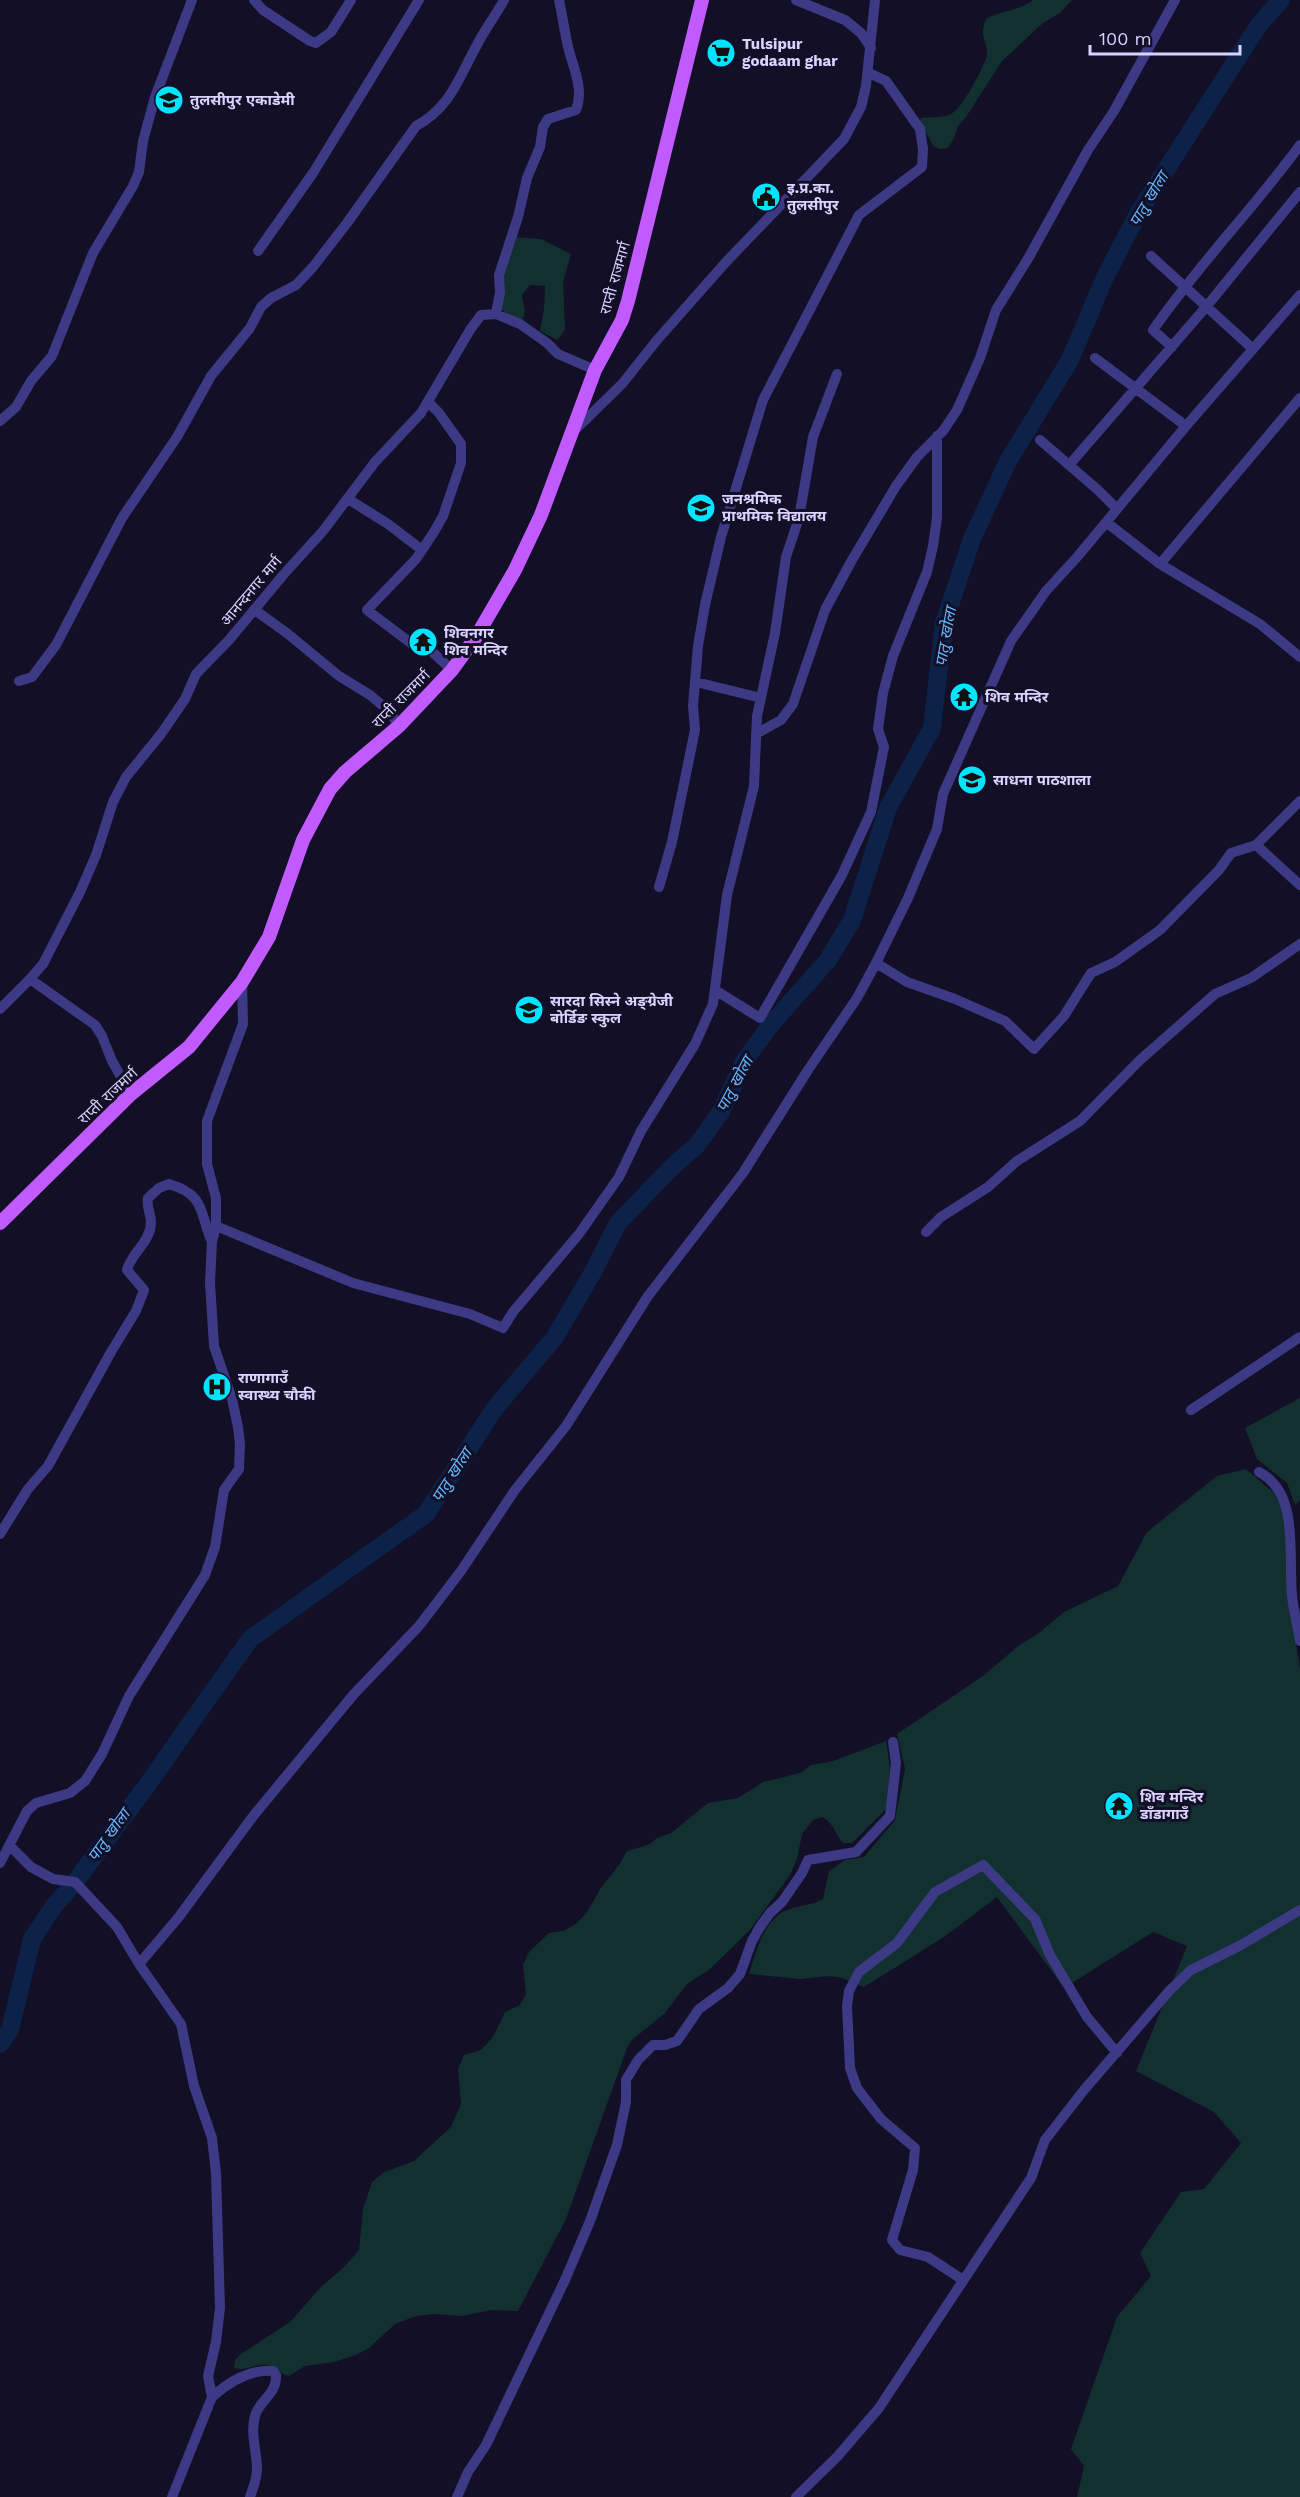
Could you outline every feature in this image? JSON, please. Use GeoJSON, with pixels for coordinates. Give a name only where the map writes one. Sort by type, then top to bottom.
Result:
{"type":"FeatureCollection","features":[{"type":"Feature","properties":{"kind":"main road","name":"राप्ती राजमार्ग"},"geometry":{"type":"LineString","coordinates":[[0,1223],[131,1094],[189,1047],[242,982],[269,937],[303,840],[330,789],[345,772],[399,726],[452,670],[476,637],[529,545],[595,370],[622,320],[702,0]]}},
{"type":"Feature","properties":{"kind":"street"},"geometry":{"type":"LineString","coordinates":[[0,421],[16,407],[31,381],[52,356],[93,253],[133,186],[139,172],[143,141],[155,97],[192,0]]}},
{"type":"Feature","properties":{"kind":"street"},"geometry":{"type":"LineString","coordinates":[[254,0],[263,10],[316,43],[332,32],[351,0]]}},
{"type":"Feature","properties":{"kind":"street"},"geometry":{"type":"LineString","coordinates":[[258,250],[313,173],[419,0]]}},
{"type":"Feature","properties":{"kind":"street"},"geometry":{"type":"LineString","coordinates":[[19,681],[32,677],[56,645],[122,518],[177,436],[211,376],[250,328],[261,307],[271,298],[296,285],[313,267],[416,126],[432,118],[450,95],[464,75],[477,44],[504,0]]}},
{"type":"Feature","properties":{"kind":"street"},"geometry":{"type":"LineString","coordinates":[[559,0],[580,101],[576,110],[548,119],[543,127],[540,147],[527,178],[518,217],[499,275],[500,292],[496,314],[520,324],[547,343],[558,354],[595,370]]}},
{"type":"Feature","properties":{"kind":"street"},"geometry":{"type":"LineString","coordinates":[[796,0],[845,20],[861,33],[871,48]]}},
{"type":"Feature","properties":{"kind":"street"},"geometry":{"type":"LineString","coordinates":[[569,435],[622,384],[657,340],[726,262],[844,139],[861,107],[869,73],[875,0]]}},
{"type":"Feature","properties":{"kind":"street"},"geometry":{"type":"LineString","coordinates":[[756,734],[781,720],[793,704],[825,610],[896,486],[957,410],[980,357],[996,310],[1029,257],[1088,150],[1114,111],[1175,0]]}},
{"type":"Feature","properties":{"kind":"street"},"geometry":{"type":"LineString","coordinates":[[659,887],[672,842],[695,730],[693,706],[698,646],[721,537],[763,400],[859,215],[922,167],[923,149],[920,129],[886,81],[869,73]]}},
{"type":"Feature","properties":{"kind":"street"},"geometry":{"type":"LineString","coordinates":[[1172,346],[1153,330],[1183,287],[1254,201],[1272,183],[1300,145]]}},
{"type":"Feature","properties":{"kind":"street"},"geometry":{"type":"LineString","coordinates":[[1070,464],[1135,386],[1206,307],[1300,192]]}},
{"type":"Feature","properties":{"kind":"street"},"geometry":{"type":"LineString","coordinates":[[1151,256],[1253,349]]}},
{"type":"Feature","properties":{"kind":"street"},"geometry":{"type":"LineString","coordinates":[[139,1964],[178,1918],[254,1815],[354,1694],[419,1626],[461,1571],[516,1490],[566,1426],[648,1296],[743,1173],[857,998],[876,963],[908,898],[937,829],[943,794],[1011,641],[1046,591],[1300,295]]}},
{"type":"Feature","properties":{"kind":"street","name":"आनन्दनगर मार्ग"},"geometry":{"type":"LineString","coordinates":[[0,1009],[43,963],[80,892],[96,855],[113,802],[126,777],[161,734],[185,699],[196,674],[323,531],[375,462],[429,403],[438,383],[481,315],[496,314]]}},
{"type":"Feature","properties":{"kind":"street"},"geometry":{"type":"LineString","coordinates":[[1095,358],[1186,426]]}},
{"type":"Feature","properties":{"kind":"street"},"geometry":{"type":"LineString","coordinates":[[216,1226],[353,1283],[470,1314],[504,1328],[513,1312],[579,1234],[619,1177],[641,1131],[708,1018],[716,990],[727,895],[754,786],[756,734],[761,698],[775,633],[786,557],[799,518],[808,454],[837,374]]}},
{"type":"Feature","properties":{"kind":"street"},"geometry":{"type":"LineString","coordinates":[[1160,564],[1300,398]]}},
{"type":"Feature","properties":{"kind":"street"},"geometry":{"type":"LineString","coordinates":[[429,403],[461,444],[461,463],[443,516],[422,550],[367,610],[420,650],[429,649],[452,670]]}},
{"type":"Feature","properties":{"kind":"street"},"geometry":{"type":"LineString","coordinates":[[716,990],[760,1018],[842,875],[871,812],[884,747],[878,729],[883,693],[893,656],[927,572],[933,546],[937,518],[937,436]]}},
{"type":"Feature","properties":{"kind":"street"},"geometry":{"type":"LineString","coordinates":[[1040,440],[1070,464],[1116,508]]}},
{"type":"Feature","properties":{"kind":"street"},"geometry":{"type":"LineString","coordinates":[[348,499],[388,524],[422,550]]}},
{"type":"Feature","properties":{"kind":"street"},"geometry":{"type":"LineString","coordinates":[[1106,522],[1160,564],[1260,624],[1300,657]]}},
{"type":"Feature","properties":{"kind":"street"},"geometry":{"type":"LineString","coordinates":[[255,610],[288,633],[339,676],[370,695],[389,711],[399,726]]}},
{"type":"Feature","properties":{"kind":"street"},"geometry":{"type":"LineString","coordinates":[[696,682],[761,698]]}},
{"type":"Feature","properties":{"kind":"street"},"geometry":{"type":"LineString","coordinates":[[876,963],[907,982],[955,999],[1005,1021],[1034,1049],[1064,1016],[1091,973],[1115,962],[1160,930],[1219,870],[1231,853],[1256,845],[1300,801]]}},
{"type":"Feature","properties":{"kind":"street"},"geometry":{"type":"LineString","coordinates":[[1256,845],[1300,885]]}},
{"type":"Feature","properties":{"kind":"street"},"geometry":{"type":"LineString","coordinates":[[926,1232],[941,1217],[988,1187],[1017,1161],[1080,1121],[1133,1066],[1215,994],[1251,978],[1300,944]]}},
{"type":"Feature","properties":{"kind":"street"},"geometry":{"type":"LineString","coordinates":[[30,979],[95,1025],[131,1094]]}},
{"type":"Feature","properties":{"kind":"street"},"geometry":{"type":"LineString","coordinates":[[0,1863],[27,1811],[36,1803],[70,1793],[85,1781],[102,1754],[129,1696],[205,1575],[215,1547],[224,1490],[239,1469],[240,1444],[232,1399],[214,1346],[210,1283],[212,1242],[216,1226],[216,1198],[207,1164],[207,1121],[243,1024],[242,982]]}},
{"type":"Feature","properties":{"kind":"street"},"geometry":{"type":"LineString","coordinates":[[0,1534],[28,1489],[48,1466],[136,1311],[144,1290],[127,1270],[128,1263],[143,1245],[151,1222],[148,1198],[159,1188],[169,1184],[184,1189],[196,1198],[204,1213],[212,1242]]}},
{"type":"Feature","properties":{"kind":"street"},"geometry":{"type":"LineString","coordinates":[[1191,1410],[1300,1337]]}},
{"type":"Feature","properties":{"kind":"street"},"geometry":{"type":"LineString","coordinates":[[1259,1472],[1269,1476],[1282,1488],[1288,1508],[1294,1540],[1292,1595],[1300,1641]]}},
{"type":"Feature","properties":{"kind":"street"},"geometry":{"type":"LineString","coordinates":[[457,2497],[468,2472],[486,2445],[543,2328],[590,2221],[617,2145],[626,2102],[626,2080],[638,2060],[653,2045],[664,2045],[677,2041],[699,2009],[728,1988],[740,1974],[752,1941],[760,1927],[782,1902],[808,1860],[856,1852],[890,1816],[897,1762],[893,1743]]}},
{"type":"Feature","properties":{"kind":"street"},"geometry":{"type":"LineString","coordinates":[[10,1846],[31,1867],[53,1879],[75,1882],[117,1927],[139,1964],[181,2024],[194,2086],[212,2138],[219,2226],[220,2308],[216,2342],[208,2376],[212,2397]]}},
{"type":"Feature","properties":{"kind":"street"},"geometry":{"type":"LineString","coordinates":[[963,2280],[928,2257],[900,2250],[892,2240],[913,2170],[915,2148],[881,2119],[857,2088],[850,2068],[847,2006],[849,1991],[859,1972],[897,1943],[935,1892],[983,1865],[1035,1919],[1050,1955],[1087,2017],[1117,2053]]}},
{"type":"Feature","properties":{"kind":"street"},"geometry":{"type":"LineString","coordinates":[[796,2497],[837,2457],[879,2408],[1032,2178],[1046,2140],[1084,2090],[1170,1990],[1191,1970],[1241,1945],[1300,1910]]}},
{"type":"Feature","properties":{"kind":"street"},"geometry":{"type":"LineString","coordinates":[[172,2497],[212,2397],[236,2379],[252,2372],[273,2371],[276,2375],[274,2391],[258,2408],[254,2418],[257,2469],[256,2481],[250,2497]]}},
{"type":"Feature","properties":{"kind":"green space"},"geometry":{"type":"Polygon","coordinates":[[[1033,0],[1072,0],[1060,13],[1043,23],[1002,61],[958,126],[948,148],[940,149],[933,146],[920,121],[921,118],[949,115],[960,106],[987,56],[983,35],[986,19],[1033,0]]]}},
{"type":"Feature","properties":{"kind":"green space"},"geometry":{"type":"Polygon","coordinates":[[[516,237],[541,239],[571,254],[563,282],[565,330],[557,340],[540,331],[545,286],[530,285],[522,295],[525,311],[522,323],[502,310],[504,271],[516,237]]]}},
{"type":"Feature","properties":{"kind":"green space"},"geometry":{"type":"Polygon","coordinates":[[[1300,1398],[1300,1500],[1295,1505],[1287,1483],[1257,1459],[1245,1428],[1300,1398]]]}},
{"type":"Feature","properties":{"kind":"green space"},"geometry":{"type":"Polygon","coordinates":[[[1246,1469],[1274,1493],[1282,1508],[1286,1539],[1288,1593],[1300,1669],[1300,2497],[1077,2497],[1084,2466],[1071,2449],[1117,2317],[1151,2276],[1140,2253],[1181,2192],[1204,2189],[1241,2143],[1214,2112],[1136,2071],[1187,1946],[1153,1932],[1064,1988],[997,1897],[944,1937],[864,1987],[830,1976],[800,1979],[749,1974],[758,1947],[772,1921],[787,1910],[823,1899],[829,1871],[845,1860],[864,1857],[895,1820],[905,1769],[897,1734],[983,1676],[1018,1646],[1039,1633],[1064,1612],[1118,1586],[1147,1532],[1217,1476],[1246,1469]]]}},
{"type":"Feature","properties":{"kind":"green space"},"geometry":{"type":"Polygon","coordinates":[[[886,1741],[890,1767],[887,1808],[852,1843],[843,1843],[826,1819],[822,1817],[813,1820],[802,1834],[797,1859],[790,1875],[750,1930],[710,1969],[687,1984],[665,2013],[632,2040],[627,2048],[566,2219],[518,2311],[491,2310],[463,2316],[434,2314],[416,2316],[395,2324],[369,2348],[356,2355],[334,2362],[305,2366],[289,2376],[268,2365],[234,2368],[235,2360],[241,2354],[290,2322],[321,2287],[359,2250],[363,2209],[372,2182],[384,2172],[414,2161],[451,2127],[461,2104],[458,2069],[464,2055],[481,2050],[493,2037],[505,2012],[520,2005],[526,1994],[523,1965],[529,1952],[549,1933],[563,1931],[576,1924],[587,1912],[627,1851],[648,1845],[657,1838],[671,1833],[708,1803],[738,1798],[763,1782],[800,1773],[811,1765],[833,1761],[886,1741]]]}},
{"type":"Feature","properties":{"kind":"waterway","name":"पातु खोला"},"geometry":{"type":"LineString","coordinates":[[0,2044],[10,2030],[32,1939],[54,1906],[75,1882],[145,1788],[250,1639],[426,1514],[495,1408],[555,1337],[593,1272],[618,1223],[672,1167],[697,1145],[721,1112],[744,1061],[773,1022],[828,960],[852,920],[888,808],[932,728],[944,623],[972,539],[1008,461],[1070,360],[1105,277],[1139,212],[1258,26],[1281,0]]}},
{"type":"Feature","properties":{"kind":"place","name":"Tulsipur godaam ghar"},"geometry":{"type":"Point","coordinates":[721,53]}},
{"type":"Feature","properties":{"kind":"place","name":"तुलसीपुर एकाडेमी"},"geometry":{"type":"Point","coordinates":[169,100]}},
{"type":"Feature","properties":{"kind":"place","name":"इ.प्र.का. तुलसीपुर"},"geometry":{"type":"Point","coordinates":[766,197]}},
{"type":"Feature","properties":{"kind":"place","name":"जनश्रमिक प्राथमिक विद्यालय"},"geometry":{"type":"Point","coordinates":[701,508]}},
{"type":"Feature","properties":{"kind":"place","name":"शिवनगर शिव मन्दिर"},"geometry":{"type":"Point","coordinates":[423,642]}},
{"type":"Feature","properties":{"kind":"place","name":"शिव मन्दिर"},"geometry":{"type":"Point","coordinates":[964,697]}},
{"type":"Feature","properties":{"kind":"place","name":"साधना पाठशाला"},"geometry":{"type":"Point","coordinates":[972,780]}},
{"type":"Feature","properties":{"kind":"place","name":"सारदा सिस्ने अङ्ग्रेजी बोर्डिङ स्कुल"},"geometry":{"type":"Point","coordinates":[529,1010]}},
{"type":"Feature","properties":{"kind":"place","name":"राणागाउँ स्वास्थ्य चौकी"},"geometry":{"type":"Point","coordinates":[217,1387]}},
{"type":"Feature","properties":{"kind":"place","name":"शिव मन्दिर डाँडागाउँ"},"geometry":{"type":"Point","coordinates":[1119,1806]}}]}
